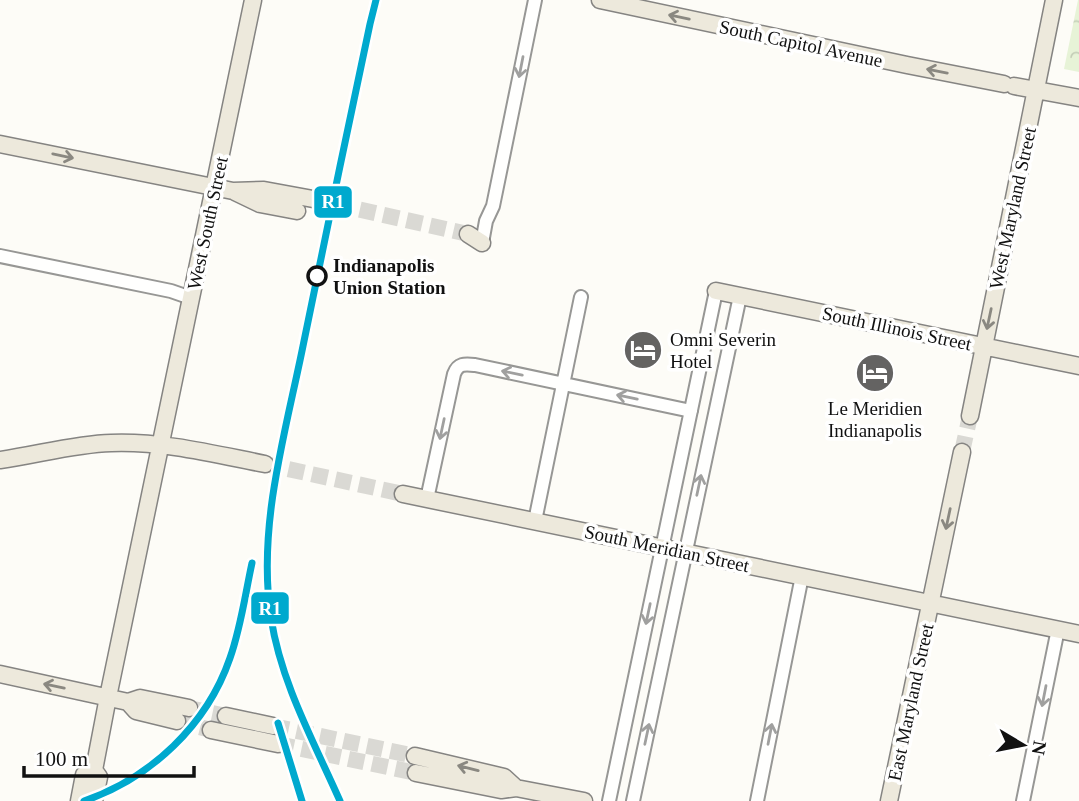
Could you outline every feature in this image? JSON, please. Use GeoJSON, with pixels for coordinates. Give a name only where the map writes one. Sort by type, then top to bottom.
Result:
{"type":"FeatureCollection","features":[{"type":"Feature","properties":{"kind":"main road","name":"West South Street"},"geometry":{"type":"LineString","coordinates":[[94,770],[253,0]]}},
{"type":"Feature","properties":{"kind":"main road","name":"South Capitol Avenue"},"geometry":{"type":"LineString","coordinates":[[600,0],[907,65],[1079,98]]}},
{"type":"Feature","properties":{"kind":"main road","name":"West Maryland Street"},"geometry":{"type":"LineString","coordinates":[[970,416],[1054,0]]}},
{"type":"Feature","properties":{"kind":"main road"},"geometry":{"type":"LineString","coordinates":[[0,144],[214,188],[233,191],[264,190],[313,199]]}},
{"type":"Feature","properties":{"kind":"main road"},"geometry":{"type":"LineString","coordinates":[[233,191],[260,204],[296,211]]}},
{"type":"Feature","properties":{"kind":"main road","name":"South Illinois Street"},"geometry":{"type":"LineString","coordinates":[[716,291],[1079,366]]}},
{"type":"Feature","properties":{"kind":"main road"},"geometry":{"type":"LineString","coordinates":[[0,460],[99,444],[131,443],[185,448],[265,464]]}},
{"type":"Feature","properties":{"kind":"main road"},"geometry":{"type":"LineString","coordinates":[[930,602],[961,452]]}},
{"type":"Feature","properties":{"kind":"main road","name":"South Meridian Street"},"geometry":{"type":"LineString","coordinates":[[403,494],[1079,634]]}},
{"type":"Feature","properties":{"kind":"main road","name":"East Maryland Street"},"geometry":{"type":"LineString","coordinates":[[889,801],[930,602]]}},
{"type":"Feature","properties":{"kind":"main road"},"geometry":{"type":"LineString","coordinates":[[0,674],[128,702],[136,710],[177,722]]}},
{"type":"Feature","properties":{"kind":"main road"},"geometry":{"type":"LineString","coordinates":[[128,702],[140,698],[189,708]]}},
{"type":"Feature","properties":{"kind":"main road"},"geometry":{"type":"LineString","coordinates":[[226,716],[273,726]]}},
{"type":"Feature","properties":{"kind":"main road"},"geometry":{"type":"LineString","coordinates":[[211,730],[278,744]]}},
{"type":"Feature","properties":{"kind":"main road"},"geometry":{"type":"LineString","coordinates":[[416,764],[501,790],[516,788],[584,801]]}},
{"type":"Feature","properties":{"kind":"main road"},"geometry":{"type":"LineString","coordinates":[[79,801],[84,775],[94,770],[99,777],[94,801]]}},
{"type":"Feature","properties":{"kind":"street"},"geometry":{"type":"LineString","coordinates":[[475,238],[494,206],[535,0]]}},
{"type":"Feature","properties":{"kind":"street"},"geometry":{"type":"LineString","coordinates":[[0,256],[171,291],[191,298]]}},
{"type":"Feature","properties":{"kind":"street"},"geometry":{"type":"LineString","coordinates":[[609,801],[716,291]]}},
{"type":"Feature","properties":{"kind":"street"},"geometry":{"type":"LineString","coordinates":[[535,521],[581,296]]}},
{"type":"Feature","properties":{"kind":"street"},"geometry":{"type":"LineString","coordinates":[[633,801],[740,296]]}},
{"type":"Feature","properties":{"kind":"street"},"geometry":{"type":"LineString","coordinates":[[427,499],[457,366],[479,365],[691,411]]}},
{"type":"Feature","properties":{"kind":"street"},"geometry":{"type":"LineString","coordinates":[[757,801],[802,576]]}},
{"type":"Feature","properties":{"kind":"street"},"geometry":{"type":"LineString","coordinates":[[1023,801],[1058,629]]}},
{"type":"Feature","properties":{"kind":"green space"},"geometry":{"type":"Polygon","coordinates":[[[1079,0],[1079,72],[1064,69],[1079,0]]]}},
{"type":"Feature","properties":{"kind":"tunnel"},"geometry":{"type":"LineString","coordinates":[[313,199],[468,234]]}},
{"type":"Feature","properties":{"kind":"tunnel"},"geometry":{"type":"LineString","coordinates":[[962,452],[970,416]]}},
{"type":"Feature","properties":{"kind":"tunnel"},"geometry":{"type":"LineString","coordinates":[[265,464],[403,494]]}},
{"type":"Feature","properties":{"kind":"tunnel"},"geometry":{"type":"LineString","coordinates":[[189,708],[226,716]]}},
{"type":"Feature","properties":{"kind":"tunnel"},"geometry":{"type":"LineString","coordinates":[[177,721],[211,730]]}},
{"type":"Feature","properties":{"kind":"tunnel"},"geometry":{"type":"LineString","coordinates":[[273,726],[415,756]]}},
{"type":"Feature","properties":{"kind":"tunnel"},"geometry":{"type":"LineString","coordinates":[[278,744],[416,773]]}},
{"type":"Feature","properties":{"kind":"transit line","name":"R1"},"geometry":{"type":"LineString","coordinates":[[340,801],[282,666],[271,618],[268,550],[270,515],[281,447],[376,0]]}},
{"type":"Feature","properties":{"kind":"transit line","name":"R1"},"geometry":{"type":"LineString","coordinates":[[84,801],[109,791],[154,763],[174,746],[207,705],[220,682],[234,646],[252,563]]}},
{"type":"Feature","properties":{"kind":"transit line","name":"R1"},"geometry":{"type":"LineString","coordinates":[[278,723],[302,801]]}},
{"type":"Feature","properties":{"kind":"place","name":"Indianapolis Union Station"},"geometry":{"type":"Point","coordinates":[317,276]}},
{"type":"Feature","properties":{"kind":"place","name":"Omni Severin Hotel"},"geometry":{"type":"Point","coordinates":[643,350]}},
{"type":"Feature","properties":{"kind":"place","name":"Le Meridien Indianapolis"},"geometry":{"type":"Point","coordinates":[875,373]}}]}
